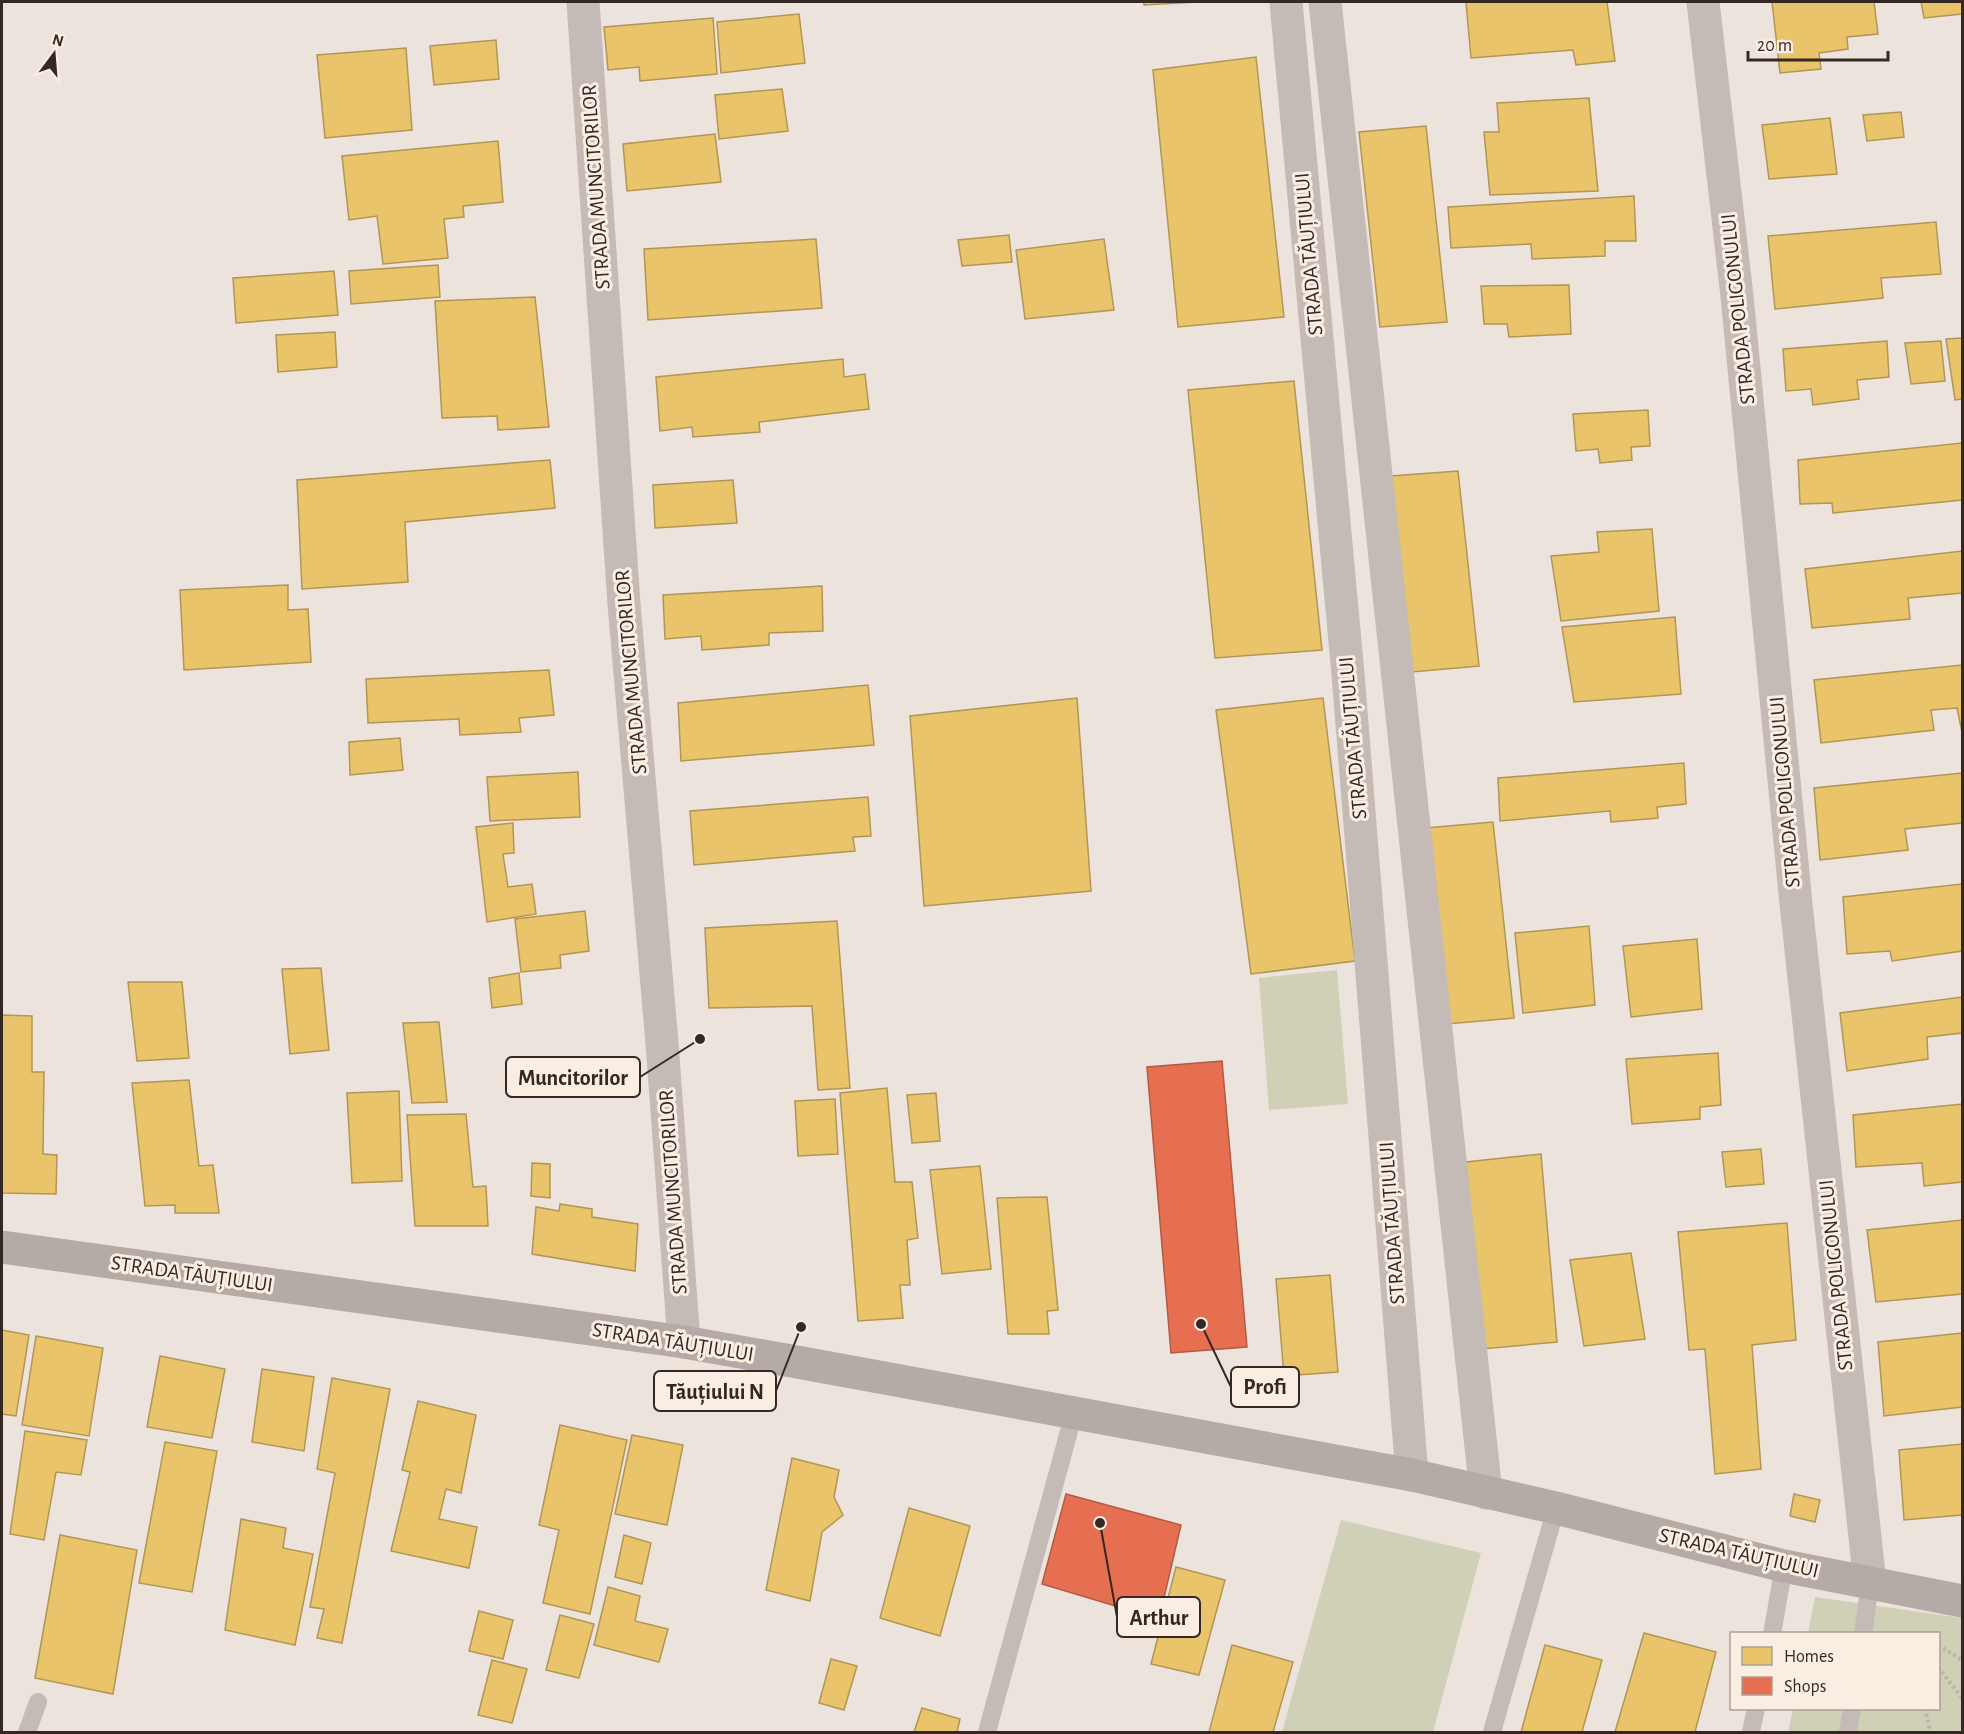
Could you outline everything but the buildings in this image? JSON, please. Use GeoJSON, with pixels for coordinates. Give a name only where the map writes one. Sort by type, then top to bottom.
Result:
{"type":"FeatureCollection","features":[{"type":"Feature","properties":{"kind":"main road","name":"STRADA TĂUȚIULUI"},"geometry":{"type":"LineString","coordinates":[[2,1247],[684,1342],[1412,1475],[1784,1566],[1962,1601]]}},
{"type":"Feature","properties":{"kind":"street","name":"STRADA MUNCITORILOR"},"geometry":{"type":"LineString","coordinates":[[583,2],[623,592],[661,1032],[684,1342]]}},
{"type":"Feature","properties":{"kind":"street","name":"STRADA TĂUȚIULUI"},"geometry":{"type":"LineString","coordinates":[[1286,2],[1348,674],[1412,1475]]}},
{"type":"Feature","properties":{"kind":"street"},"geometry":{"type":"LineString","coordinates":[[1325,2],[1486,1492]]}},
{"type":"Feature","properties":{"kind":"street","name":"STRADA POLIGONULUI"},"geometry":{"type":"LineString","coordinates":[[1703,2],[1737,296],[1796,904],[1870,1582]]}},
{"type":"Feature","properties":{"kind":"lane"},"geometry":{"type":"LineString","coordinates":[[987,1732],[1074,1413]]}},
{"type":"Feature","properties":{"kind":"lane"},"geometry":{"type":"LineString","coordinates":[[1492,1732],[1556,1509]]}},
{"type":"Feature","properties":{"kind":"lane"},"geometry":{"type":"LineString","coordinates":[[1772,1632],[1784,1566]]}},
{"type":"Feature","properties":{"kind":"lane"},"geometry":{"type":"LineString","coordinates":[[1863,1632],[1870,1582]]}},
{"type":"Feature","properties":{"kind":"lane"},"geometry":{"type":"LineString","coordinates":[[27,1732],[38,1702]]}},
{"type":"Feature","properties":{"kind":"lane"},"geometry":{"type":"LineString","coordinates":[[1751,1732],[1756,1710]]}},
{"type":"Feature","properties":{"kind":"lane"},"geometry":{"type":"LineString","coordinates":[[1848,1732],[1852,1710]]}},
{"type":"Feature","properties":{"kind":"path"},"geometry":{"type":"LineString","coordinates":[[1940,1646],[1962,1660]]}},
{"type":"Feature","properties":{"kind":"path"},"geometry":{"type":"LineString","coordinates":[[1940,1670],[1962,1698]]}},
{"type":"Feature","properties":{"kind":"path"},"geometry":{"type":"LineString","coordinates":[[1925,1710],[1930,1732]]}},
{"type":"Feature","properties":{"kind":"green space"},"geometry":{"type":"Polygon","coordinates":[[[1337,970],[1348,1104],[1269,1110],[1259,978],[1337,970]]]}},
{"type":"Feature","properties":{"kind":"green space"},"geometry":{"type":"Polygon","coordinates":[[[1341,1520],[1481,1553],[1433,1732],[1282,1732],[1341,1520]]]}},
{"type":"Feature","properties":{"kind":"green space"},"geometry":{"type":"Polygon","coordinates":[[[1815,1597],[1962,1618],[1962,1732],[1788,1732],[1793,1710],[1940,1710],[1940,1632],[1808,1632],[1815,1597]]]}},
{"type":"Feature","properties":{"kind":"place","name":"Muncitorilor"},"geometry":{"type":"Point","coordinates":[700,1039]}},
{"type":"Feature","properties":{"kind":"place","name":"Profi"},"geometry":{"type":"Point","coordinates":[1201,1324]}},
{"type":"Feature","properties":{"kind":"place","name":"Tăuțiului N"},"geometry":{"type":"Point","coordinates":[801,1327]}},
{"type":"Feature","properties":{"kind":"place","name":"Arthur"},"geometry":{"type":"Point","coordinates":[1100,1523]}}]}
